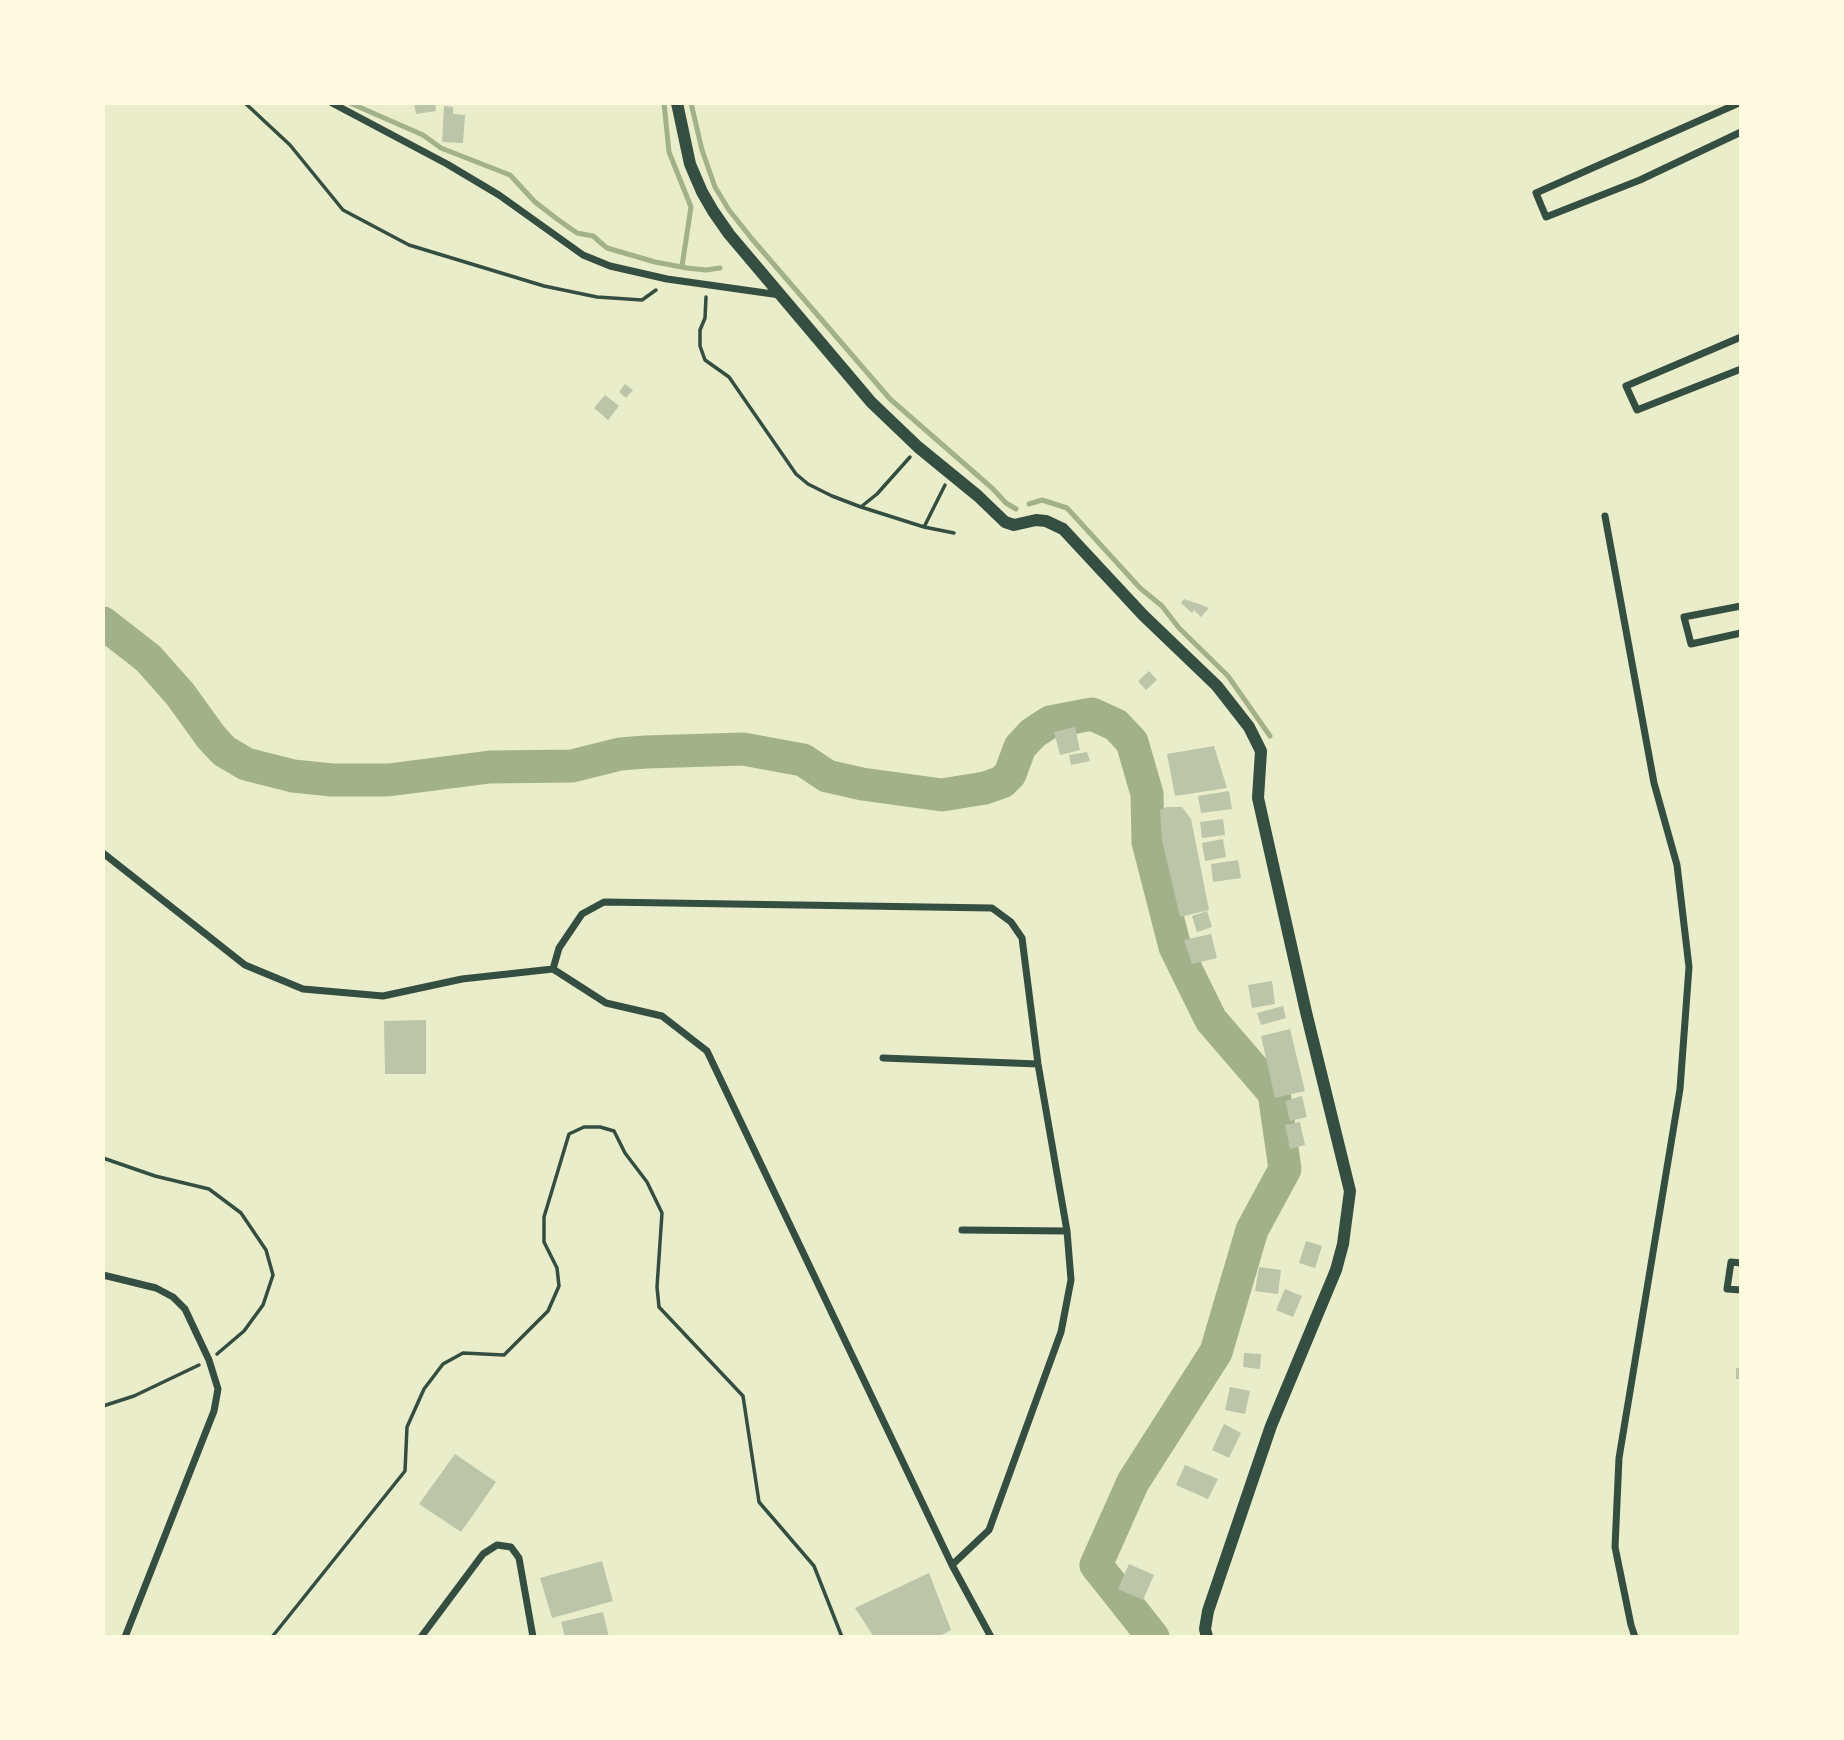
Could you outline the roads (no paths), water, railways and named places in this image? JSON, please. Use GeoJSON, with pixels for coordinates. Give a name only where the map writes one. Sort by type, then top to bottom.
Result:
{"type":"FeatureCollection","features":[{"type":"Feature","properties":{"kind":"street"},"geometry":{"type":"LineString","coordinates":[[332,103],[499,195],[583,255],[610,266],[667,279],[780,295]]}},
{"type":"Feature","properties":{"kind":"street"},"geometry":{"type":"LineString","coordinates":[[677,103],[690,164],[702,192],[729,234],[871,402],[918,447],[1005,522],[1014,525],[1036,520],[1046,521],[1063,529],[1143,615],[1217,686],[1249,727],[1261,751],[1258,798],[1350,1191],[1343,1244],[1336,1270],[1271,1426],[1208,1611],[1205,1629],[1207,1637]]}},
{"type":"Feature","properties":{"kind":"street"},"geometry":{"type":"LineString","coordinates":[[1739,103],[1536,193],[1545,218],[1640,180],[1741,132]]}},
{"type":"Feature","properties":{"kind":"street"},"geometry":{"type":"LineString","coordinates":[[1741,337],[1626,386],[1637,410],[1741,369]]}},
{"type":"Feature","properties":{"kind":"street"},"geometry":{"type":"LineString","coordinates":[[1605,516],[1654,783],[1677,865],[1689,967],[1680,1089],[1619,1458],[1615,1547],[1635,1637]]}},
{"type":"Feature","properties":{"kind":"street"},"geometry":{"type":"LineString","coordinates":[[1741,606],[1684,617],[1691,644],[1741,633]]}},
{"type":"Feature","properties":{"kind":"street"},"geometry":{"type":"LineString","coordinates":[[103,853],[245,965],[303,989],[383,996],[462,979],[553,969],[606,1003],[662,1016],[706,1051],[952,1565],[991,1637]]}},
{"type":"Feature","properties":{"kind":"street"},"geometry":{"type":"LineString","coordinates":[[553,969],[559,948],[582,914],[604,902],[992,908],[1011,922],[1022,938],[1038,1064],[1067,1231],[1071,1280],[1061,1332],[989,1530],[952,1565]]}},
{"type":"Feature","properties":{"kind":"street"},"geometry":{"type":"LineString","coordinates":[[883,1058],[1038,1064]]}},
{"type":"Feature","properties":{"kind":"street"},"geometry":{"type":"LineString","coordinates":[[962,1230],[1067,1231]]}},
{"type":"Feature","properties":{"kind":"street"},"geometry":{"type":"LineString","coordinates":[[1741,1263],[1731,1262],[1727,1289],[1741,1290]]}},
{"type":"Feature","properties":{"kind":"street"},"geometry":{"type":"LineString","coordinates":[[103,1275],[156,1288],[173,1297],[185,1309],[209,1360],[218,1389],[214,1411],[125,1637]]}},
{"type":"Feature","properties":{"kind":"street"},"geometry":{"type":"LineString","coordinates":[[421,1637],[483,1554],[497,1545],[511,1547],[519,1558],[533,1637]]}},
{"type":"Feature","properties":{"kind":"waterway"},"geometry":{"type":"LineString","coordinates":[[350,103],[423,135],[441,148],[510,175],[535,202],[557,219],[577,233],[593,236],[607,248],[687,268],[720,268]]}},
{"type":"Feature","properties":{"kind":"waterway"},"geometry":{"type":"LineString","coordinates":[[664,103],[669,152],[691,207],[682,266]]}},
{"type":"Feature","properties":{"kind":"waterway"},"geometry":{"type":"LineString","coordinates":[[691,103],[702,150],[715,187],[752,239],[890,399],[1016,509]]}},
{"type":"Feature","properties":{"kind":"waterway"},"geometry":{"type":"LineString","coordinates":[[1029,504],[1042,500],[1067,508],[1140,588],[1162,606],[1179,628],[1228,676],[1270,736]]}},
{"type":"Feature","properties":{"kind":"waterway"},"geometry":{"type":"LineString","coordinates":[[103,623],[148,658],[224,751],[246,764],[293,776],[332,780],[388,780],[490,767],[572,766],[620,754],[646,752],[743,749],[803,760],[827,776],[862,784],[942,795],[985,788],[1002,782],[1010,774],[1020,747],[1033,733],[1050,722],[1092,714],[1116,725],[1132,742],[1147,794],[1148,842],[1175,947],[1211,1020],[1274,1093],[1285,1169],[1252,1230],[1216,1352],[1133,1482],[1096,1565],[1153,1637]]}}]}
